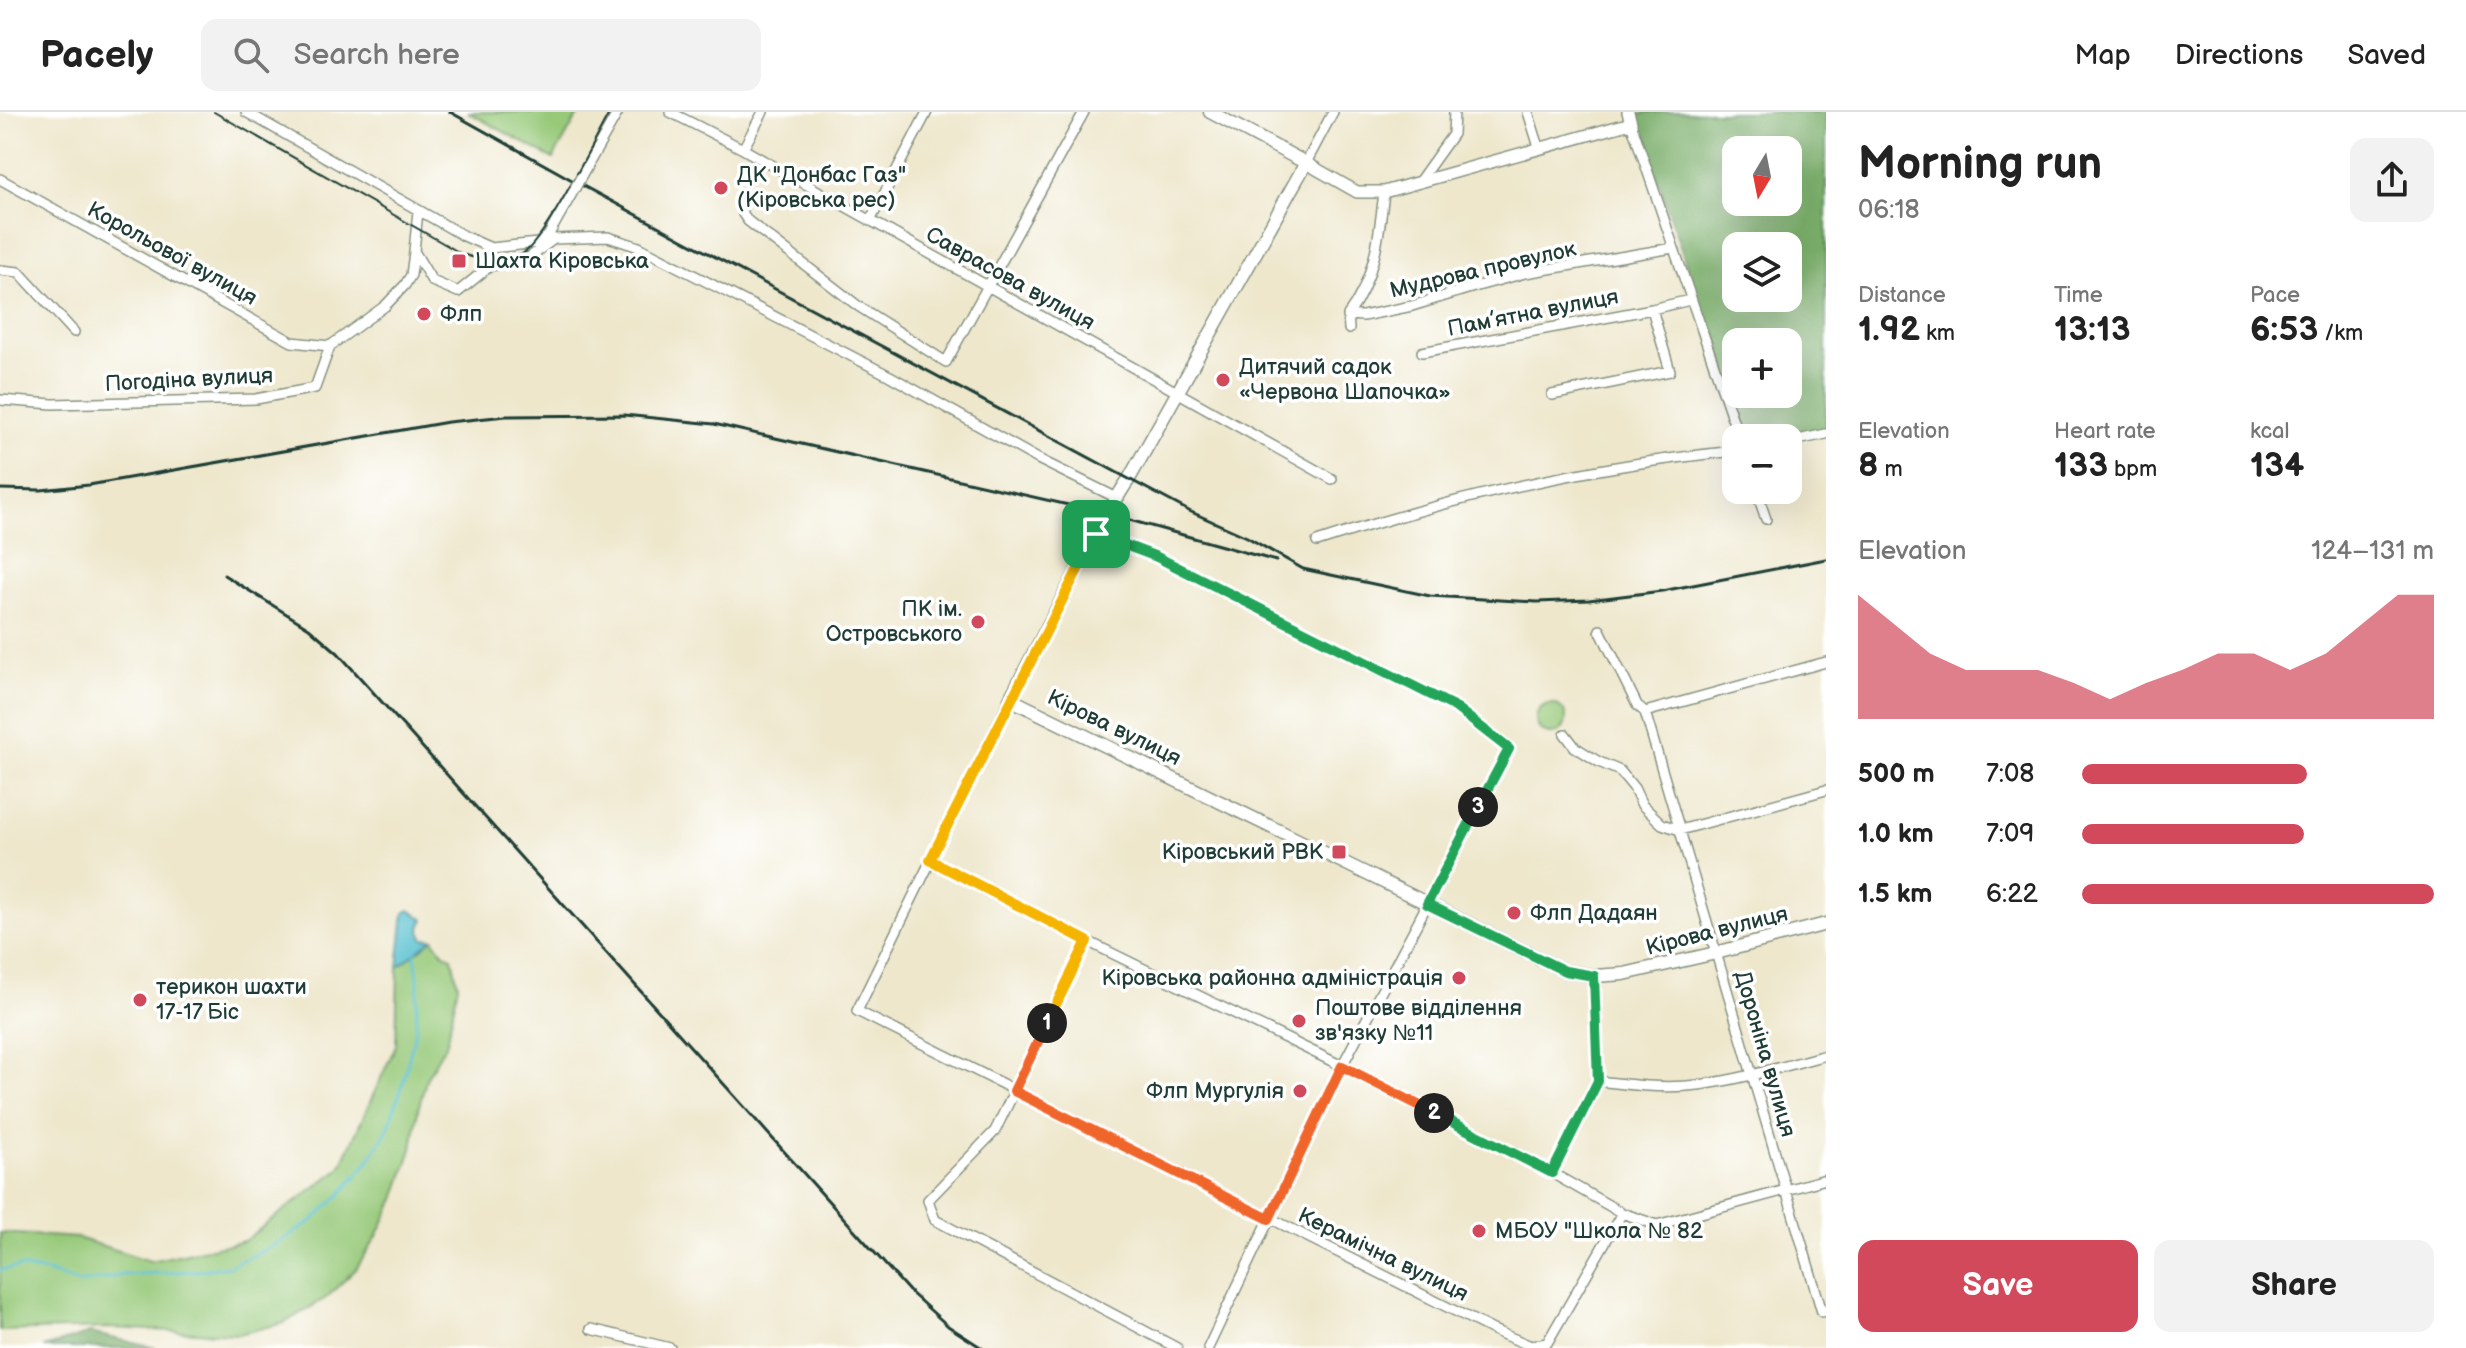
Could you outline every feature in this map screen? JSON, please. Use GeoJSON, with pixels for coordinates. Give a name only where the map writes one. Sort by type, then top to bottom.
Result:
{"type":"FeatureCollection","features":[{"type":"Feature","properties":{"kind":"main road"},"geometry":{"type":"LineString","coordinates":[[1210,112],[1306,163]]}},
{"type":"Feature","properties":{"kind":"main road","name":"Кірова вулиця"},"geometry":{"type":"LineString","coordinates":[[1306,163],[1129,479],[1115,497],[1010,699],[1565,971],[1594,976],[1624,974],[1826,924]]}},
{"type":"Feature","properties":{"kind":"street"},"geometry":{"type":"LineString","coordinates":[[246,112],[418,211],[491,248],[524,246],[538,243],[548,236],[618,112]]}},
{"type":"Feature","properties":{"kind":"street","name":"Саврасова вулиця"},"geometry":{"type":"LineString","coordinates":[[670,112],[743,149],[1332,479]]}},
{"type":"Feature","properties":{"kind":"street"},"geometry":{"type":"LineString","coordinates":[[743,149],[763,112]]}},
{"type":"Feature","properties":{"kind":"street"},"geometry":{"type":"LineString","coordinates":[[870,221],[927,112]]}},
{"type":"Feature","properties":{"kind":"street"},"geometry":{"type":"LineString","coordinates":[[743,214],[858,306],[946,362],[1084,112]]}},
{"type":"Feature","properties":{"kind":"street"},"geometry":{"type":"LineString","coordinates":[[1333,112],[1306,163],[1357,192],[1384,192],[1418,183],[1630,118],[1734,424]]}},
{"type":"Feature","properties":{"kind":"street"},"geometry":{"type":"LineString","coordinates":[[1418,183],[1453,134],[1454,112]]}},
{"type":"Feature","properties":{"kind":"street"},"geometry":{"type":"LineString","coordinates":[[1528,112],[1539,147]]}},
{"type":"Feature","properties":{"kind":"street","name":"Корольової вулиця"},"geometry":{"type":"LineString","coordinates":[[0,179],[292,342],[330,346]]}},
{"type":"Feature","properties":{"kind":"street"},"geometry":{"type":"LineString","coordinates":[[1349,329],[1348,315],[1359,300],[1378,250],[1384,192]]}},
{"type":"Feature","properties":{"kind":"street"},"geometry":{"type":"LineString","coordinates":[[330,346],[385,306],[405,285],[411,275],[418,211]]}},
{"type":"Feature","properties":{"kind":"street"},"geometry":{"type":"LineString","coordinates":[[414,251],[432,281],[458,292],[490,266],[527,259],[554,239],[608,237],[639,247],[890,376],[1038,459],[1115,497]]}},
{"type":"Feature","properties":{"kind":"street","name":"Мудрова провулок"},"geometry":{"type":"LineString","coordinates":[[1348,315],[1363,316],[1412,306],[1525,273],[1673,248]]}},
{"type":"Feature","properties":{"kind":"street"},"geometry":{"type":"LineString","coordinates":[[0,270],[19,272],[74,332]]}},
{"type":"Feature","properties":{"kind":"street","name":"Пам’ятна вулиця"},"geometry":{"type":"LineString","coordinates":[[1422,352],[1690,300]]}},
{"type":"Feature","properties":{"kind":"street","name":"Пам’ятна вулиця"},"geometry":{"type":"LineString","coordinates":[[1552,395],[1670,371],[1652,309]]}},
{"type":"Feature","properties":{"kind":"street","name":"Погодіна вулиця"},"geometry":{"type":"LineString","coordinates":[[0,400],[53,404],[256,399],[315,388],[330,346]]}},
{"type":"Feature","properties":{"kind":"street"},"geometry":{"type":"LineString","coordinates":[[1802,439],[1826,434]]}},
{"type":"Feature","properties":{"kind":"street"},"geometry":{"type":"LineString","coordinates":[[1317,542],[1390,518],[1578,473],[1664,458],[1722,452]]}},
{"type":"Feature","properties":{"kind":"street"},"geometry":{"type":"LineString","coordinates":[[1761,504],[1766,519]]}},
{"type":"Feature","properties":{"kind":"street"},"geometry":{"type":"LineString","coordinates":[[1096,534],[1157,557],[1455,707],[1509,749],[1342,1066],[1208,1348]]}},
{"type":"Feature","properties":{"kind":"street","name":"Дороніна вулиця"},"geometry":{"type":"LineString","coordinates":[[1600,630],[1637,705],[1645,712],[1824,1312]]}},
{"type":"Feature","properties":{"kind":"street"},"geometry":{"type":"LineString","coordinates":[[1645,712],[1826,662]]}},
{"type":"Feature","properties":{"kind":"street"},"geometry":{"type":"LineString","coordinates":[[1010,699],[930,860],[1552,1173],[1622,1213],[1657,1225],[1826,1179]]}},
{"type":"Feature","properties":{"kind":"street"},"geometry":{"type":"LineString","coordinates":[[1565,734],[1575,747],[1620,771],[1634,788],[1642,805],[1662,824],[1680,830],[1826,790]]}},
{"type":"Feature","properties":{"kind":"street","name":"Керамічна вулиця"},"geometry":{"type":"LineString","coordinates":[[930,860],[857,1011],[1269,1219],[1531,1346],[1547,1343],[1622,1213]]}},
{"type":"Feature","properties":{"kind":"street"},"geometry":{"type":"LineString","coordinates":[[1087,941],[995,1131],[928,1200],[935,1220],[1177,1348]]}},
{"type":"Feature","properties":{"kind":"street"},"geometry":{"type":"LineString","coordinates":[[1552,1173],[1598,1081],[1594,976]]}},
{"type":"Feature","properties":{"kind":"street"},"geometry":{"type":"LineString","coordinates":[[1598,1081],[1661,1087],[1698,1085],[1826,1055]]}},
{"type":"Feature","properties":{"kind":"street"},"geometry":{"type":"LineString","coordinates":[[591,1329],[670,1348]]}},
{"type":"Feature","properties":{"kind":"green space"},"geometry":{"type":"Polygon","coordinates":[[[468,112],[580,112],[553,159],[468,112]]]}},
{"type":"Feature","properties":{"kind":"green space"},"geometry":{"type":"Polygon","coordinates":[[[1650,112],[1826,112],[1826,431],[1802,435],[1802,424],[1738,424],[1733,408],[1802,408],[1802,328],[1722,328],[1722,374],[1637,115],[1650,112]]]}},
{"type":"Feature","properties":{"kind":"green space"},"geometry":{"type":"Polygon","coordinates":[[[1551,704],[1561,709],[1566,719],[1561,729],[1551,734],[1541,729],[1536,719],[1541,709],[1551,704]]]}},
{"type":"Feature","properties":{"kind":"green space"},"geometry":{"type":"Polygon","coordinates":[[[433,939],[444,954],[452,957],[458,985],[447,1042],[427,1077],[412,1149],[395,1199],[356,1269],[326,1298],[284,1323],[238,1334],[107,1328],[0,1331],[0,1233],[78,1238],[150,1261],[244,1241],[340,1168],[396,1045],[398,967],[433,939]]]}},
{"type":"Feature","properties":{"kind":"green space"},"geometry":{"type":"Polygon","coordinates":[[[90,1333],[156,1348],[43,1348],[90,1333]]]}},
{"type":"Feature","properties":{"kind":"water"},"geometry":{"type":"Polygon","coordinates":[[[410,910],[424,919],[420,927],[423,938],[433,939],[398,967],[404,913],[410,910]]]}},
{"type":"Feature","properties":{"kind":"waterway"},"geometry":{"type":"LineString","coordinates":[[0,1270],[20,1267],[80,1283],[123,1275],[230,1266],[273,1246],[311,1222],[339,1196],[367,1163],[387,1131],[416,1028],[418,980],[415,954]]}},
{"type":"Feature","properties":{"kind":"tram line"},"geometry":{"type":"LineString","coordinates":[[214,112],[462,254],[492,260],[515,257],[532,245],[556,211],[610,112]]}},
{"type":"Feature","properties":{"kind":"railway"},"geometry":{"type":"LineString","coordinates":[[450,112],[1129,479],[1247,537],[1303,569],[1430,596],[1537,602],[1589,600],[1662,591],[1826,559]]}},
{"type":"Feature","properties":{"kind":"railway"},"geometry":{"type":"LineString","coordinates":[[0,489],[41,490],[89,485],[448,422],[506,416],[624,415],[714,424],[1108,514],[1276,561]]}},
{"type":"Feature","properties":{"kind":"railway"},"geometry":{"type":"LineString","coordinates":[[224,575],[309,628],[338,653],[909,1291],[948,1326],[982,1348]]}},
{"type":"Feature","properties":{"kind":"place","name":"ДК \"Донбас Газ\" (Кіровська рес)"},"geometry":{"type":"Point","coordinates":[721,188]}},
{"type":"Feature","properties":{"kind":"place","name":"Шахта Кіровська"},"geometry":{"type":"Point","coordinates":[459,261]}},
{"type":"Feature","properties":{"kind":"place","name":"Флп"},"geometry":{"type":"Point","coordinates":[424,314]}},
{"type":"Feature","properties":{"kind":"place","name":"Дитячий садок «Червона Шапочка»"},"geometry":{"type":"Point","coordinates":[1223,380]}},
{"type":"Feature","properties":{"kind":"place","name":"ПК ім. Островського"},"geometry":{"type":"Point","coordinates":[978,622]}},
{"type":"Feature","properties":{"kind":"place","name":"Кіровський РВК"},"geometry":{"type":"Point","coordinates":[1339,852]}},
{"type":"Feature","properties":{"kind":"place","name":"Флп Дадаян"},"geometry":{"type":"Point","coordinates":[1514,913]}},
{"type":"Feature","properties":{"kind":"place","name":"Кіровська районна адміністрація"},"geometry":{"type":"Point","coordinates":[1459,978]}},
{"type":"Feature","properties":{"kind":"place","name":"терикон шахти 17-17 Біс"},"geometry":{"type":"Point","coordinates":[140,1000]}},
{"type":"Feature","properties":{"kind":"place","name":"Поштове відділення зв'язку №11"},"geometry":{"type":"Point","coordinates":[1299,1021]}},
{"type":"Feature","properties":{"kind":"place","name":"Флп Мургулія"},"geometry":{"type":"Point","coordinates":[1300,1091]}},
{"type":"Feature","properties":{"kind":"place","name":"МБОУ \"Школа № 82"},"geometry":{"type":"Point","coordinates":[1479,1231]}},
{"type":"Feature","properties":{"kind":"route"},"geometry":{"type":"LineString","coordinates":[[1096,534],[1157,557],[1455,707],[1509,749],[1427,904],[1565,971],[1594,976],[1598,1081],[1552,1173],[1342,1066],[1269,1219],[1014,1091],[1087,941],[930,860],[1096,534]]}}]}
